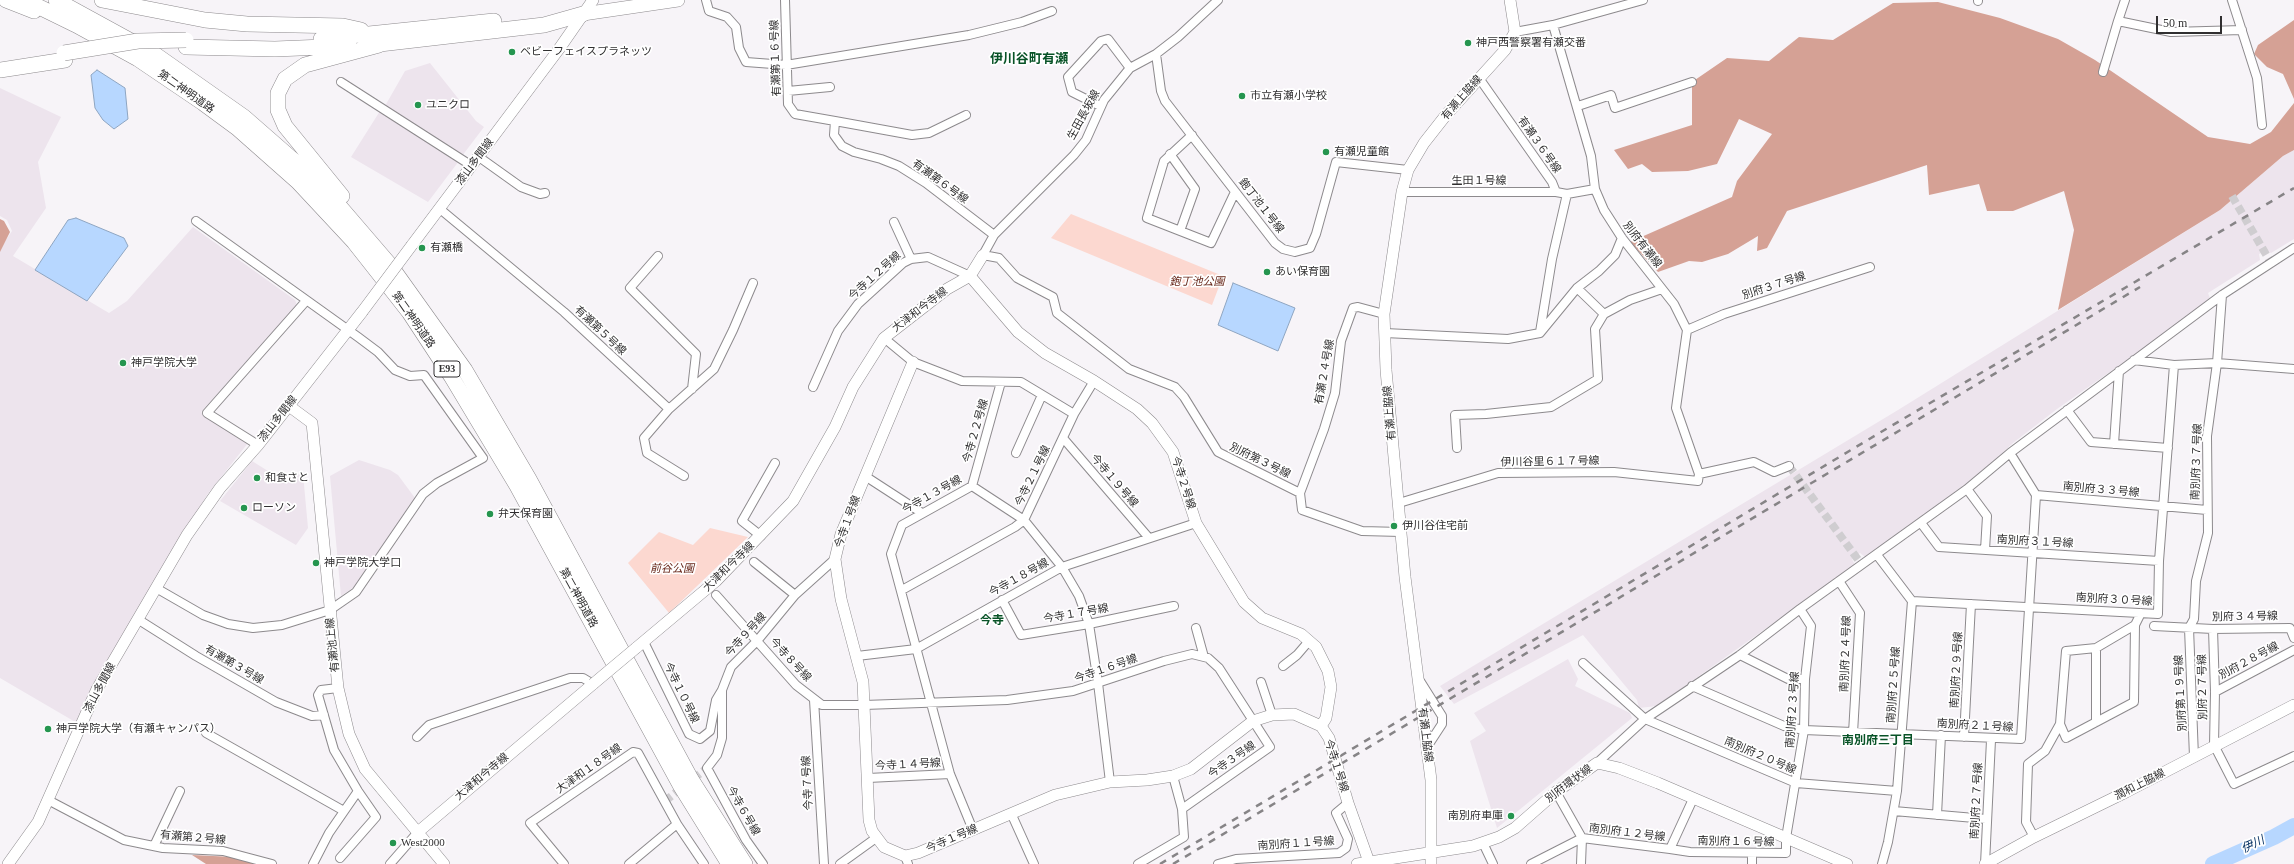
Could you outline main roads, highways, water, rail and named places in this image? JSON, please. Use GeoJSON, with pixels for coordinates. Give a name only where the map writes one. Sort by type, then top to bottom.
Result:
{"type":"FeatureCollection","features":[{"type":"Feature","properties":{"kind":"highway"},"geometry":{"type":"LineString","coordinates":[[6,0],[100,38]]}},
{"type":"Feature","properties":{"kind":"highway","name":"第二神明道路"},"geometry":{"type":"LineString","coordinates":[[25,0],[138,59],[197,98],[268,154],[303,187],[354,242],[409,312],[517,486],[680,785],[729,864]]}},
{"type":"Feature","properties":{"kind":"highway","name":"第二神明道路"},"geometry":{"type":"LineString","coordinates":[[56,0],[117,32],[182,72],[244,117],[277,145],[329,196],[368,238],[417,302],[465,370],[529,479],[691,779],[745,864]]}},
{"type":"Feature","properties":{"kind":"highway"},"geometry":{"type":"LineString","coordinates":[[102,0],[205,20],[247,24],[343,26],[377,39]]}},
{"type":"Feature","properties":{"kind":"highway"},"geometry":{"type":"LineString","coordinates":[[0,62],[186,44],[282,49],[377,39],[544,25],[583,14]]}},
{"type":"Feature","properties":{"kind":"highway"},"geometry":{"type":"LineString","coordinates":[[377,39],[297,69],[281,86],[277,102],[278,110],[290,134],[358,215],[423,301],[465,370]]}},
{"type":"Feature","properties":{"kind":"highway"},"geometry":{"type":"LineString","coordinates":[[0,70],[64,56]]}},
{"type":"Feature","properties":{"kind":"main road"},"geometry":{"type":"LineString","coordinates":[[583,14],[656,1],[678,0]]}},
{"type":"Feature","properties":{"kind":"water"},"geometry":{"type":"Polygon","coordinates":[[[97,70],[125,88],[128,119],[114,129],[103,120],[95,108],[91,75],[97,70]]]}},
{"type":"Feature","properties":{"kind":"water"},"geometry":{"type":"Polygon","coordinates":[[[76,218],[124,238],[128,246],[87,301],[35,270],[68,220],[76,218]]]}},
{"type":"Feature","properties":{"kind":"water"},"geometry":{"type":"Polygon","coordinates":[[[1233,283],[1295,308],[1278,351],[1218,325],[1233,283]]]}},
{"type":"Feature","properties":{"kind":"waterway","name":"伊川"},"geometry":{"type":"LineString","coordinates":[[2213,864],[2274,837],[2294,826]]}},
{"type":"Feature","properties":{"kind":"tunnel"},"geometry":{"type":"LineString","coordinates":[[2232,196],[2271,263]]}},
{"type":"Feature","properties":{"kind":"tunnel"},"geometry":{"type":"LineString","coordinates":[[1789,466],[1862,565]]}},
{"type":"Feature","properties":{"kind":"tunnel"},"geometry":{"type":"LineString","coordinates":[[665,801],[707,768]]}},
{"type":"Feature","properties":{"kind":"railway"},"geometry":{"type":"LineString","coordinates":[[1160,864],[1881,432],[2294,188]]}},
{"type":"Feature","properties":{"kind":"railway"},"geometry":{"type":"LineString","coordinates":[[1173,864],[2140,287]]}},
{"type":"Feature","properties":{"kind":"place","name":"神戸西警察署有瀬交番"},"geometry":{"type":"Point","coordinates":[1468,43]}},
{"type":"Feature","properties":{"kind":"place","name":"ベビーフェイスプラネッツ"},"geometry":{"type":"Point","coordinates":[512,52]}},
{"type":"Feature","properties":{"kind":"place","name":"市立有瀬小学校"},"geometry":{"type":"Point","coordinates":[1242,96]}},
{"type":"Feature","properties":{"kind":"place","name":"ユニクロ"},"geometry":{"type":"Point","coordinates":[418,105]}},
{"type":"Feature","properties":{"kind":"place","name":"有瀬児童館"},"geometry":{"type":"Point","coordinates":[1326,152]}},
{"type":"Feature","properties":{"kind":"place","name":"有瀬橋"},"geometry":{"type":"Point","coordinates":[422,248]}},
{"type":"Feature","properties":{"kind":"place","name":"あい保育園"},"geometry":{"type":"Point","coordinates":[1267,272]}},
{"type":"Feature","properties":{"kind":"place","name":"神戸学院大学"},"geometry":{"type":"Point","coordinates":[123,363]}},
{"type":"Feature","properties":{"kind":"place","name":"和食さと"},"geometry":{"type":"Point","coordinates":[257,478]}},
{"type":"Feature","properties":{"kind":"place","name":"ローソン"},"geometry":{"type":"Point","coordinates":[244,508]}},
{"type":"Feature","properties":{"kind":"place","name":"弁天保育園"},"geometry":{"type":"Point","coordinates":[490,514]}},
{"type":"Feature","properties":{"kind":"place","name":"伊川谷住宅前"},"geometry":{"type":"Point","coordinates":[1394,526]}},
{"type":"Feature","properties":{"kind":"place","name":"神戸学院大学口"},"geometry":{"type":"Point","coordinates":[316,563]}},
{"type":"Feature","properties":{"kind":"place","name":"神戸学院大学（有瀬キャンパス）"},"geometry":{"type":"Point","coordinates":[48,729]}},
{"type":"Feature","properties":{"kind":"place","name":"南別府車庫"},"geometry":{"type":"Point","coordinates":[1511,816]}},
{"type":"Feature","properties":{"kind":"place","name":"West2000"},"geometry":{"type":"Point","coordinates":[393,843]}},
{"type":"Feature","properties":{"kind":"district","name":"伊川谷町有瀬"},"geometry":{"type":"Point","coordinates":[1029,60]}},
{"type":"Feature","properties":{"kind":"district","name":"今寺"},"geometry":{"type":"Point","coordinates":[992,621]}},
{"type":"Feature","properties":{"kind":"district","name":"南別府三丁目"},"geometry":{"type":"Point","coordinates":[1878,741]}},
{"type":"Feature","properties":{"kind":"park label","name":"鉋丁池公園"},"geometry":{"type":"Point","coordinates":[1197,282]}},
{"type":"Feature","properties":{"kind":"park label","name":"前谷公園"},"geometry":{"type":"Point","coordinates":[672,569]}}]}
